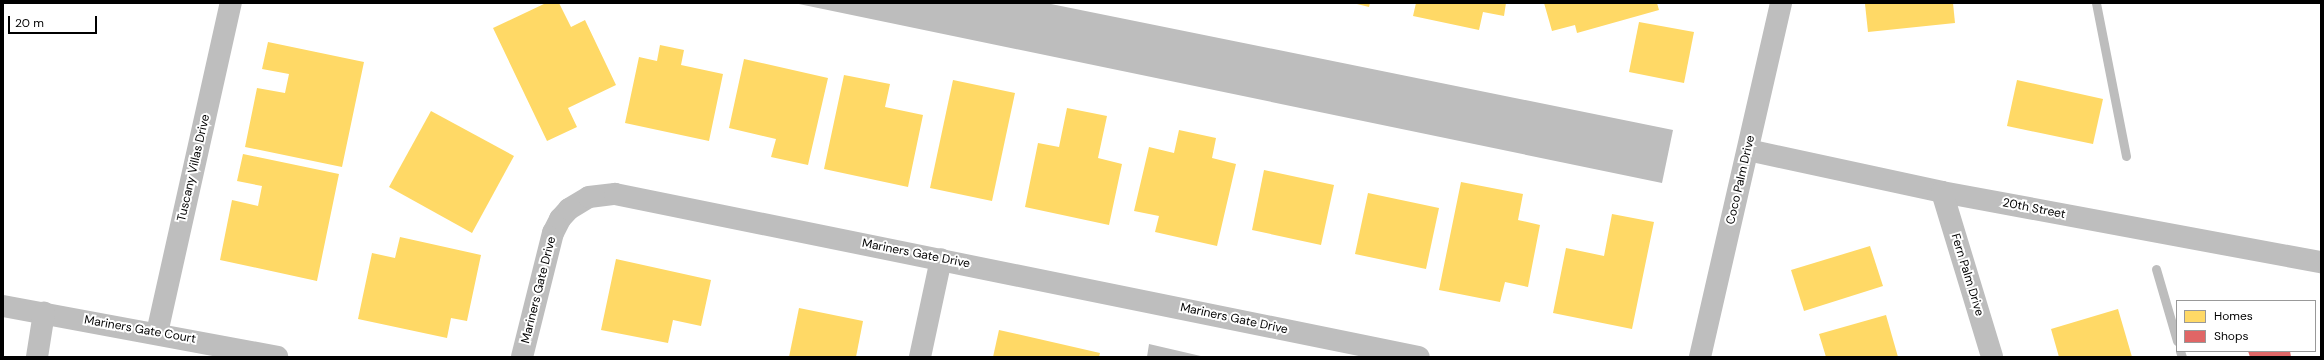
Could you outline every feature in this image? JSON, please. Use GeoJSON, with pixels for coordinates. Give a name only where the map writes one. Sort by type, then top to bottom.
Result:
{"type":"FeatureCollection","features":[{"type":"Feature","properties":{"kind":"street","name":"Tuscany Villas Drive"},"geometry":{"type":"LineString","coordinates":[[157,332],[231,3]]}},
{"type":"Feature","properties":{"kind":"street","name":"Coco Palm Drive"},"geometry":{"type":"LineString","coordinates":[[1700,357],[1781,3]]}},
{"type":"Feature","properties":{"kind":"street","name":"20th Street"},"geometry":{"type":"LineString","coordinates":[[1748,150],[1942,192],[2321,262]]}},
{"type":"Feature","properties":{"kind":"street","name":"Fern Palm Drive"},"geometry":{"type":"LineString","coordinates":[[1942,192],[1992,357]]}},
{"type":"Feature","properties":{"kind":"street","name":"Mariners Gate Drive"},"geometry":{"type":"LineString","coordinates":[[522,357],[553,233],[569,209],[599,195],[615,194],[1419,357]]}},
{"type":"Feature","properties":{"kind":"street"},"geometry":{"type":"LineString","coordinates":[[920,357],[941,259]]}},
{"type":"Feature","properties":{"kind":"street","name":"Mariners Gate Court"},"geometry":{"type":"LineString","coordinates":[[3,306],[157,332],[277,357]]}},
{"type":"Feature","properties":{"kind":"street"},"geometry":{"type":"LineString","coordinates":[[37,357],[44,313]]}},
{"type":"Feature","properties":{"kind":"shaded area"},"geometry":{"type":"Polygon","coordinates":[[[794,3],[1046,3],[1673,130],[1662,183],[794,3]]]}},
{"type":"Feature","properties":{"kind":"shaded area"},"geometry":{"type":"Polygon","coordinates":[[[1149,344],[1205,357],[1147,357],[1149,344]]]}},
{"type":"Feature","properties":{"kind":"building: Homes"},"geometry":{"type":"Polygon","coordinates":[[[546,3],[559,3],[571,27],[585,20],[616,85],[568,108],[577,127],[547,141],[493,28],[546,3]]]}},
{"type":"Feature","properties":{"kind":"building: Homes"},"geometry":{"type":"Polygon","coordinates":[[[1353,3],[1370,3],[1369,7],[1353,3]]]}},
{"type":"Feature","properties":{"kind":"building: Homes"},"geometry":{"type":"Polygon","coordinates":[[[1416,3],[1506,3],[1504,16],[1483,12],[1479,30],[1413,16],[1416,3]]]}},
{"type":"Feature","properties":{"kind":"building: Homes"},"geometry":{"type":"Polygon","coordinates":[[[1544,3],[1657,3],[1659,10],[1577,33],[1575,25],[1552,31],[1544,3]]]}},
{"type":"Feature","properties":{"kind":"building: Homes"},"geometry":{"type":"Polygon","coordinates":[[[1953,3],[1955,23],[1868,32],[1865,4],[1953,3]]]}},
{"type":"Feature","properties":{"kind":"building: Homes"},"geometry":{"type":"Polygon","coordinates":[[[1639,22],[1694,32],[1684,83],[1629,72],[1639,22]]]}},
{"type":"Feature","properties":{"kind":"building: Homes"},"geometry":{"type":"Polygon","coordinates":[[[268,42],[364,62],[342,167],[245,147],[257,88],[285,93],[289,74],[262,69],[268,42]]]}},
{"type":"Feature","properties":{"kind":"building: Homes"},"geometry":{"type":"Polygon","coordinates":[[[660,45],[684,50],[681,65],[723,74],[709,141],[625,123],[639,57],[657,61],[660,45]]]}},
{"type":"Feature","properties":{"kind":"building: Homes"},"geometry":{"type":"Polygon","coordinates":[[[744,59],[828,78],[808,165],[771,157],[776,139],[729,128],[744,59]]]}},
{"type":"Feature","properties":{"kind":"building: Homes"},"geometry":{"type":"Polygon","coordinates":[[[844,75],[890,84],[885,107],[923,115],[908,187],[824,169],[844,75]]]}},
{"type":"Feature","properties":{"kind":"building: Homes"},"geometry":{"type":"Polygon","coordinates":[[[953,80],[1015,93],[992,201],[930,188],[953,80]]]}},
{"type":"Feature","properties":{"kind":"building: Homes"},"geometry":{"type":"Polygon","coordinates":[[[2017,80],[2103,99],[2093,144],[2007,126],[2017,80]]]}},
{"type":"Feature","properties":{"kind":"building: Homes"},"geometry":{"type":"Polygon","coordinates":[[[1067,108],[1107,116],[1098,158],[1122,164],[1109,225],[1025,207],[1038,143],[1059,147],[1067,108]]]}},
{"type":"Feature","properties":{"kind":"building: Homes"},"geometry":{"type":"Polygon","coordinates":[[[431,111],[514,156],[472,233],[389,187],[431,111]]]}},
{"type":"Feature","properties":{"kind":"building: Homes"},"geometry":{"type":"Polygon","coordinates":[[[1179,130],[1216,138],[1212,158],[1236,164],[1217,246],[1155,232],[1159,216],[1134,211],[1149,147],[1174,153],[1179,130]]]}},
{"type":"Feature","properties":{"kind":"building: Homes"},"geometry":{"type":"Polygon","coordinates":[[[243,154],[339,174],[317,281],[220,260],[232,200],[258,206],[262,186],[237,181],[243,154]]]}},
{"type":"Feature","properties":{"kind":"building: Homes"},"geometry":{"type":"Polygon","coordinates":[[[1264,170],[1334,185],[1321,245],[1252,230],[1264,170]]]}},
{"type":"Feature","properties":{"kind":"building: Homes"},"geometry":{"type":"Polygon","coordinates":[[[1461,182],[1523,194],[1518,220],[1540,225],[1528,287],[1505,282],[1500,302],[1439,290],[1461,182]]]}},
{"type":"Feature","properties":{"kind":"building: Homes"},"geometry":{"type":"Polygon","coordinates":[[[1368,193],[1439,208],[1426,269],[1355,254],[1368,193]]]}},
{"type":"Feature","properties":{"kind":"building: Homes"},"geometry":{"type":"Polygon","coordinates":[[[1612,214],[1654,222],[1632,329],[1553,313],[1566,248],[1604,256],[1612,214]]]}},
{"type":"Feature","properties":{"kind":"building: Homes"},"geometry":{"type":"Polygon","coordinates":[[[400,237],[481,255],[467,321],[451,318],[447,338],[358,319],[372,253],[395,258],[400,237]]]}},
{"type":"Feature","properties":{"kind":"building: Homes"},"geometry":{"type":"Polygon","coordinates":[[[1870,246],[1883,286],[1804,311],[1791,270],[1870,246]]]}},
{"type":"Feature","properties":{"kind":"building: Homes"},"geometry":{"type":"Polygon","coordinates":[[[616,259],[711,280],[701,326],[673,320],[668,343],[601,330],[616,259]]]}},
{"type":"Feature","properties":{"kind":"building: Homes"},"geometry":{"type":"Polygon","coordinates":[[[799,308],[863,321],[856,357],[789,357],[799,308]]]}},
{"type":"Feature","properties":{"kind":"building: Homes"},"geometry":{"type":"Polygon","coordinates":[[[2118,309],[2132,357],[2059,357],[2051,329],[2118,309]]]}},
{"type":"Feature","properties":{"kind":"building: Homes"},"geometry":{"type":"Polygon","coordinates":[[[1886,315],[1898,357],[1826,357],[1819,334],[1886,315]]]}},
{"type":"Feature","properties":{"kind":"building: Homes"},"geometry":{"type":"Polygon","coordinates":[[[999,330],[1100,353],[1099,357],[993,357],[999,330]]]}},
{"type":"Feature","properties":{"kind":"building: Shops"},"geometry":{"type":"Polygon","coordinates":[[[2248,352],[2290,352],[2291,357],[2250,357],[2248,352]]]}},
{"type":"Feature","properties":{"kind":"waterway"},"geometry":{"type":"LineString","coordinates":[[2096,3],[2126,156]]}},
{"type":"Feature","properties":{"kind":"waterway"},"geometry":{"type":"LineString","coordinates":[[2156,269],[2176,338]]}},
{"type":"Feature","properties":{"kind":"waterway"},"geometry":{"type":"LineString","coordinates":[[2180,352],[2182,357]]}}]}
